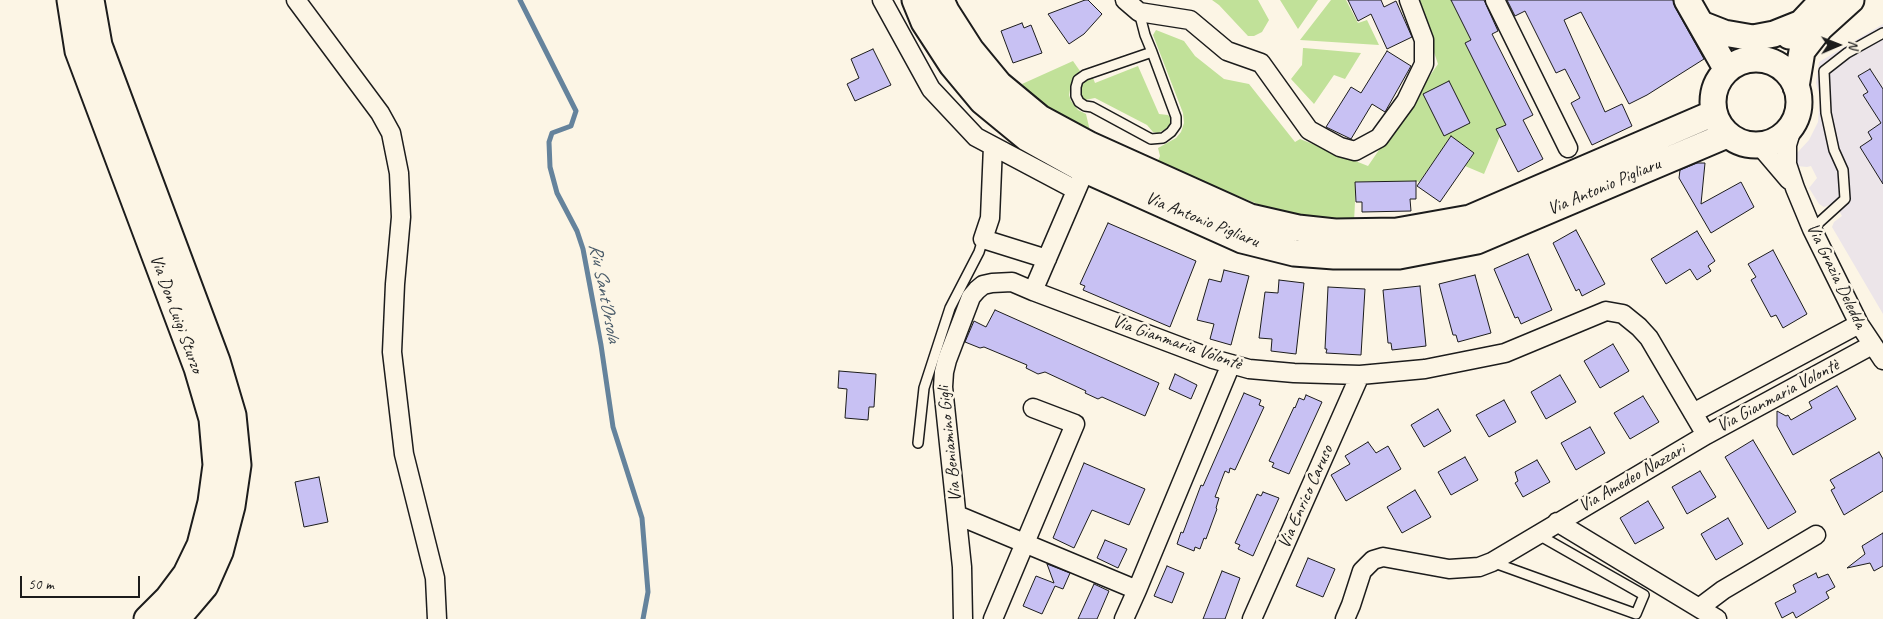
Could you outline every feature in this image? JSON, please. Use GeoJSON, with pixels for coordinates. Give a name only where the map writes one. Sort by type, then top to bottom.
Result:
{"type":"FeatureCollection","features":[{"type":"Feature","properties":{"kind":"main road","name":"Via Don Luigi Sturzo"},"geometry":{"type":"LineString","coordinates":[[70,0],[78,51],[197,368],[212,419],[216,465],[212,502],[200,545],[186,574],[168,598],[147,619]]}},
{"type":"Feature","properties":{"kind":"main road","name":"Via Don Luigi Sturzo"},"geometry":{"type":"LineString","coordinates":[[92,0],[102,53],[217,361],[233,415],[238,466],[232,506],[220,552],[205,586],[177,619]]}},
{"type":"Feature","properties":{"kind":"main road","name":"Via Antonio Pigliaru"},"geometry":{"type":"LineString","coordinates":[[915,0],[924,22],[952,65],[982,101],[1080,180],[1242,240],[1294,252],[1334,256],[1399,256],[1477,241],[1727,135]]}},
{"type":"Feature","properties":{"kind":"main road","name":"Via Antonio Pigliaru"},"geometry":{"type":"LineString","coordinates":[[942,0],[946,11],[971,50],[998,84],[1040,118],[1090,145],[1250,217],[1298,228],[1335,232],[1397,231],[1470,218],[1714,113]]}},
{"type":"Feature","properties":{"kind":"main road"},"geometry":{"type":"LineString","coordinates":[[1688,0],[1702,24],[1747,63],[1785,71],[1796,87],[1799,100],[1798,112],[1793,124],[1785,135],[1774,142],[1760,146],[1737,142],[1719,126],[1712,105],[1714,90],[1722,76],[1747,63],[1799,24],[1824,0]]}},
{"type":"Feature","properties":{"kind":"main road"},"geometry":{"type":"LineString","coordinates":[[1796,87],[1802,51],[1820,28],[1851,0]]}},
{"type":"Feature","properties":{"kind":"main road"},"geometry":{"type":"LineString","coordinates":[[1702,24],[1724,33],[1754,38],[1774,34],[1799,24]]}},
{"type":"Feature","properties":{"kind":"street"},"geometry":{"type":"LineString","coordinates":[[296,0],[380,113],[391,134],[399,173],[401,217],[395,284],[392,352],[404,454],[435,578],[437,619]]}},
{"type":"Feature","properties":{"kind":"street","name":"Via Antonio Pigliaru"},"geometry":{"type":"LineString","coordinates":[[882,0],[931,89],[976,137],[993,146],[1080,180]]}},
{"type":"Feature","properties":{"kind":"street"},"geometry":{"type":"LineString","coordinates":[[1125,0],[1139,12],[1190,20],[1227,51],[1261,63],[1309,130],[1340,147],[1355,151],[1379,138],[1406,101],[1424,64],[1424,40],[1409,0]]}},
{"type":"Feature","properties":{"kind":"street"},"geometry":{"type":"LineString","coordinates":[[1495,0],[1568,148]]}},
{"type":"Feature","properties":{"kind":"street","name":"Via Grazia Deledda"},"geometry":{"type":"LineString","coordinates":[[1793,124],[1787,145],[1787,164],[1795,188],[1812,228],[1859,324],[1883,360]]}},
{"type":"Feature","properties":{"kind":"street"},"geometry":{"type":"LineString","coordinates":[[993,146],[990,218],[983,239],[1047,259]]}},
{"type":"Feature","properties":{"kind":"street","name":"Via Grazia Deledda"},"geometry":{"type":"LineString","coordinates":[[1760,146],[1795,188]]}},
{"type":"Feature","properties":{"kind":"street"},"geometry":{"type":"LineString","coordinates":[[1034,290],[1080,180]]}},
{"type":"Feature","properties":{"kind":"street","name":"Via Beniamino Gigli"},"geometry":{"type":"LineString","coordinates":[[963,619],[962,567],[943,386],[947,360],[971,297],[983,285],[1012,282],[1034,290]]}},
{"type":"Feature","properties":{"kind":"street","name":"Via Gianmaria Volontè"},"geometry":{"type":"LineString","coordinates":[[1034,290],[1213,359],[1249,368],[1294,373],[1360,375],[1425,369],[1505,353],[1606,311],[1623,314],[1649,338],[1706,435],[1872,345]]}},
{"type":"Feature","properties":{"kind":"street","name":"Via Gianmaria Volontè"},"geometry":{"type":"LineString","coordinates":[[1693,413],[1859,324]]}},
{"type":"Feature","properties":{"kind":"street"},"geometry":{"type":"LineString","coordinates":[[1124,619],[1231,364]]}},
{"type":"Feature","properties":{"kind":"street","name":"Via Enrico Caruso"},"geometry":{"type":"LineString","coordinates":[[1252,619],[1360,375]]}},
{"type":"Feature","properties":{"kind":"street"},"geometry":{"type":"LineString","coordinates":[[993,619],[1075,424],[1033,408]]}},
{"type":"Feature","properties":{"kind":"street","name":"Via Amedeo Nazzari"},"geometry":{"type":"LineString","coordinates":[[1345,619],[1362,571],[1373,560],[1383,557],[1449,569],[1479,568],[1706,435]]}},
{"type":"Feature","properties":{"kind":"street","name":"Via Beniamino Gigli"},"geometry":{"type":"LineString","coordinates":[[957,515],[1137,590]]}},
{"type":"Feature","properties":{"kind":"street","name":"Via Amedeo Nazzari"},"geometry":{"type":"LineString","coordinates":[[1557,522],[1717,619]]}},
{"type":"Feature","properties":{"kind":"street"},"geometry":{"type":"LineString","coordinates":[[1699,608],[1723,590],[1816,535]]}},
{"type":"Feature","properties":{"kind":"lane"},"geometry":{"type":"LineString","coordinates":[[1139,12],[1176,117],[1176,125],[1163,138],[1151,139],[1079,102],[1076,96],[1076,87],[1078,80],[1085,75],[1152,52]]}},
{"type":"Feature","properties":{"kind":"lane"},"geometry":{"type":"LineString","coordinates":[[1812,228],[1845,199],[1843,170],[1834,150],[1826,113],[1824,71],[1847,53],[1883,33]]}},
{"type":"Feature","properties":{"kind":"lane"},"geometry":{"type":"LineString","coordinates":[[918,443],[924,388],[950,308],[979,252],[983,239]]}},
{"type":"Feature","properties":{"kind":"lane"},"geometry":{"type":"LineString","coordinates":[[1492,562],[1636,614],[1644,595],[1537,534]]}},
{"type":"Feature","properties":{"kind":"shaded area"},"geometry":{"type":"Polygon","coordinates":[[[1883,24],[1883,314],[1832,227],[1834,222],[1842,216],[1835,203],[1824,207],[1819,204],[1809,188],[1817,178],[1811,166],[1797,166],[1797,153],[1809,140],[1818,122],[1820,96],[1816,83],[1819,62],[1883,24]]]}},
{"type":"Feature","properties":{"kind":"green space"},"geometry":{"type":"Polygon","coordinates":[[[1212,0],[1258,0],[1269,20],[1262,32],[1254,36],[1248,36],[1212,0]]]}},
{"type":"Feature","properties":{"kind":"green space"},"geometry":{"type":"Polygon","coordinates":[[[1280,0],[1318,0],[1298,29],[1280,0]]]}},
{"type":"Feature","properties":{"kind":"green space"},"geometry":{"type":"Polygon","coordinates":[[[1331,0],[1346,0],[1358,23],[1367,20],[1379,45],[1300,40],[1331,0]]]}},
{"type":"Feature","properties":{"kind":"green space"},"geometry":{"type":"Polygon","coordinates":[[[1416,0],[1451,0],[1471,40],[1465,43],[1506,125],[1497,129],[1500,136],[1484,174],[1465,166],[1474,153],[1460,143],[1448,141],[1419,182],[1356,182],[1354,222],[1320,218],[1265,207],[1157,163],[1160,156],[1158,148],[1176,138],[1181,132],[1184,123],[1183,113],[1153,35],[1156,30],[1184,41],[1195,56],[1224,79],[1249,84],[1295,142],[1300,139],[1368,166],[1438,64],[1416,0]]]}},
{"type":"Feature","properties":{"kind":"green space"},"geometry":{"type":"Polygon","coordinates":[[[1303,48],[1361,53],[1345,79],[1334,75],[1314,104],[1291,79],[1302,65],[1303,48]]]}},
{"type":"Feature","properties":{"kind":"green space"},"geometry":{"type":"Polygon","coordinates":[[[1073,61],[1080,71],[1072,79],[1069,95],[1078,110],[1086,114],[1090,131],[1059,115],[1031,95],[1022,84],[1073,61]]]}},
{"type":"Feature","properties":{"kind":"green space"},"geometry":{"type":"Polygon","coordinates":[[[1138,66],[1159,114],[1168,115],[1172,119],[1171,126],[1158,133],[1153,132],[1147,125],[1095,98],[1085,100],[1081,96],[1081,85],[1087,79],[1093,78],[1095,83],[1138,66]]]}},
{"type":"Feature","properties":{"kind":"building"},"geometry":{"type":"Polygon","coordinates":[[[1088,0],[1102,14],[1084,34],[1069,44],[1048,14],[1088,0]]]}},
{"type":"Feature","properties":{"kind":"building"},"geometry":{"type":"Polygon","coordinates":[[[1348,0],[1381,0],[1384,7],[1396,1],[1412,37],[1387,49],[1371,14],[1358,21],[1348,0]]]}},
{"type":"Feature","properties":{"kind":"building"},"geometry":{"type":"Polygon","coordinates":[[[1451,0],[1484,0],[1498,31],[1492,34],[1533,115],[1523,120],[1543,159],[1518,172],[1496,129],[1506,125],[1465,43],[1471,40],[1451,0]]]}},
{"type":"Feature","properties":{"kind":"building"},"geometry":{"type":"Polygon","coordinates":[[[1507,0],[1673,0],[1704,59],[1647,95],[1629,104],[1581,12],[1564,20],[1605,112],[1622,104],[1632,126],[1592,145],[1571,103],[1580,98],[1565,69],[1556,73],[1525,11],[1515,16],[1507,0]]]}},
{"type":"Feature","properties":{"kind":"building"},"geometry":{"type":"Polygon","coordinates":[[[1022,23],[1024,28],[1031,25],[1042,53],[1013,63],[1001,31],[1022,23]]]}},
{"type":"Feature","properties":{"kind":"building"},"geometry":{"type":"Polygon","coordinates":[[[873,49],[891,85],[855,101],[847,84],[859,78],[851,59],[873,49]]]}},
{"type":"Feature","properties":{"kind":"building"},"geometry":{"type":"Polygon","coordinates":[[[1387,51],[1411,66],[1385,112],[1372,104],[1351,139],[1326,127],[1351,87],[1361,93],[1387,51]]]}},
{"type":"Feature","properties":{"kind":"building"},"geometry":{"type":"Polygon","coordinates":[[[1870,69],[1883,89],[1883,184],[1860,147],[1872,139],[1868,132],[1881,123],[1863,95],[1868,92],[1858,76],[1870,69]]]}},
{"type":"Feature","properties":{"kind":"building"},"geometry":{"type":"Polygon","coordinates":[[[1449,81],[1470,123],[1444,136],[1423,94],[1449,81]]]}},
{"type":"Feature","properties":{"kind":"building"},"geometry":{"type":"Polygon","coordinates":[[[1451,136],[1474,153],[1440,202],[1417,186],[1451,136]]]}},
{"type":"Feature","properties":{"kind":"building"},"geometry":{"type":"Polygon","coordinates":[[[1697,163],[1705,163],[1701,204],[1741,182],[1754,207],[1711,233],[1679,178],[1680,170],[1697,163]]]}},
{"type":"Feature","properties":{"kind":"building"},"geometry":{"type":"Polygon","coordinates":[[[1416,181],[1416,199],[1410,199],[1411,211],[1362,212],[1362,202],[1356,202],[1355,182],[1416,181]]]}},
{"type":"Feature","properties":{"kind":"building"},"geometry":{"type":"Polygon","coordinates":[[[1108,223],[1196,261],[1170,327],[1083,290],[1085,286],[1080,284],[1108,223]]]}},
{"type":"Feature","properties":{"kind":"building"},"geometry":{"type":"Polygon","coordinates":[[[1576,230],[1605,284],[1582,296],[1579,289],[1576,291],[1553,243],[1576,230]]]}},
{"type":"Feature","properties":{"kind":"building"},"geometry":{"type":"Polygon","coordinates":[[[1697,231],[1715,261],[1708,266],[1711,271],[1697,280],[1690,269],[1666,284],[1651,259],[1697,231]]]}},
{"type":"Feature","properties":{"kind":"building"},"geometry":{"type":"Polygon","coordinates":[[[1773,250],[1807,314],[1783,328],[1776,315],[1771,317],[1751,280],[1756,277],[1748,264],[1773,250]]]}},
{"type":"Feature","properties":{"kind":"building"},"geometry":{"type":"Polygon","coordinates":[[[1528,254],[1552,310],[1521,324],[1518,317],[1515,318],[1494,269],[1528,254]]]}},
{"type":"Feature","properties":{"kind":"building"},"geometry":{"type":"Polygon","coordinates":[[[1224,270],[1249,276],[1231,345],[1210,339],[1214,324],[1197,320],[1209,279],[1221,282],[1224,270]]]}},
{"type":"Feature","properties":{"kind":"building"},"geometry":{"type":"Polygon","coordinates":[[[1475,275],[1491,333],[1458,342],[1456,335],[1453,335],[1439,284],[1475,275]]]}},
{"type":"Feature","properties":{"kind":"building"},"geometry":{"type":"Polygon","coordinates":[[[1279,280],[1304,283],[1296,354],[1271,351],[1272,339],[1259,338],[1265,292],[1278,293],[1279,280]]]}},
{"type":"Feature","properties":{"kind":"building"},"geometry":{"type":"Polygon","coordinates":[[[1420,286],[1426,346],[1392,350],[1391,343],[1388,343],[1383,290],[1420,286]]]}},
{"type":"Feature","properties":{"kind":"building"},"geometry":{"type":"Polygon","coordinates":[[[1328,287],[1365,289],[1361,355],[1326,353],[1328,287]]]}},
{"type":"Feature","properties":{"kind":"building"},"geometry":{"type":"Polygon","coordinates":[[[995,310],[1159,383],[1145,416],[1102,397],[1098,399],[1085,393],[1086,391],[1045,372],[1038,374],[1026,368],[1027,365],[984,347],[980,348],[965,342],[974,321],[986,327],[995,310]]]}},
{"type":"Feature","properties":{"kind":"building"},"geometry":{"type":"Polygon","coordinates":[[[1613,344],[1629,371],[1600,388],[1584,361],[1613,344]]]}},
{"type":"Feature","properties":{"kind":"building"},"geometry":{"type":"Polygon","coordinates":[[[839,371],[876,374],[874,407],[869,407],[868,420],[845,418],[847,389],[838,388],[839,371]]]}},
{"type":"Feature","properties":{"kind":"building"},"geometry":{"type":"Polygon","coordinates":[[[1175,374],[1197,385],[1191,399],[1169,389],[1175,374]]]}},
{"type":"Feature","properties":{"kind":"building"},"geometry":{"type":"Polygon","coordinates":[[[1560,375],[1576,402],[1546,419],[1531,392],[1560,375]]]}},
{"type":"Feature","properties":{"kind":"building"},"geometry":{"type":"Polygon","coordinates":[[[1837,386],[1856,419],[1793,455],[1777,426],[1777,411],[1786,416],[1788,415],[1791,420],[1812,408],[1809,402],[1837,386]]]}},
{"type":"Feature","properties":{"kind":"building"},"geometry":{"type":"Polygon","coordinates":[[[1244,393],[1261,400],[1259,405],[1264,407],[1235,470],[1230,468],[1229,473],[1225,471],[1215,497],[1219,498],[1217,509],[1206,539],[1204,538],[1200,549],[1195,547],[1194,551],[1177,544],[1201,485],[1203,486],[1244,393]]]}},
{"type":"Feature","properties":{"kind":"building"},"geometry":{"type":"Polygon","coordinates":[[[1306,395],[1322,402],[1289,474],[1272,467],[1274,463],[1269,461],[1299,398],[1304,400],[1306,395]]]}},
{"type":"Feature","properties":{"kind":"building"},"geometry":{"type":"Polygon","coordinates":[[[1643,396],[1659,422],[1630,439],[1614,413],[1643,396]]]}},
{"type":"Feature","properties":{"kind":"building"},"geometry":{"type":"Polygon","coordinates":[[[1504,400],[1516,422],[1489,437],[1476,415],[1504,400]]]}},
{"type":"Feature","properties":{"kind":"building"},"geometry":{"type":"Polygon","coordinates":[[[1438,409],[1451,431],[1424,447],[1411,425],[1438,409]]]}},
{"type":"Feature","properties":{"kind":"building"},"geometry":{"type":"Polygon","coordinates":[[[1590,427],[1605,453],[1576,470],[1561,443],[1590,427]]]}},
{"type":"Feature","properties":{"kind":"building"},"geometry":{"type":"Polygon","coordinates":[[[1753,440],[1796,512],[1768,529],[1725,457],[1753,440]]]}},
{"type":"Feature","properties":{"kind":"building"},"geometry":{"type":"Polygon","coordinates":[[[1368,442],[1376,453],[1388,446],[1401,469],[1346,501],[1331,475],[1350,464],[1345,456],[1368,442]]]}},
{"type":"Feature","properties":{"kind":"building"},"geometry":{"type":"Polygon","coordinates":[[[1879,452],[1883,459],[1883,491],[1844,515],[1831,490],[1835,488],[1830,480],[1879,452]]]}},
{"type":"Feature","properties":{"kind":"building"},"geometry":{"type":"Polygon","coordinates":[[[1465,457],[1478,480],[1451,495],[1438,472],[1465,457]]]}},
{"type":"Feature","properties":{"kind":"building"},"geometry":{"type":"Polygon","coordinates":[[[1537,460],[1550,482],[1523,497],[1515,483],[1518,481],[1515,472],[1537,460]]]}},
{"type":"Feature","properties":{"kind":"building"},"geometry":{"type":"Polygon","coordinates":[[[1084,463],[1145,489],[1129,525],[1092,510],[1074,548],[1053,538],[1084,463]]]}},
{"type":"Feature","properties":{"kind":"building"},"geometry":{"type":"Polygon","coordinates":[[[1700,471],[1716,497],[1687,514],[1672,487],[1700,471]]]}},
{"type":"Feature","properties":{"kind":"building"},"geometry":{"type":"Polygon","coordinates":[[[319,477],[328,522],[304,527],[295,482],[319,477]]]}},
{"type":"Feature","properties":{"kind":"building"},"geometry":{"type":"Polygon","coordinates":[[[1415,490],[1431,517],[1402,533],[1387,507],[1415,490]]]}},
{"type":"Feature","properties":{"kind":"building"},"geometry":{"type":"Polygon","coordinates":[[[1263,492],[1279,498],[1253,556],[1238,549],[1240,545],[1235,543],[1257,494],[1261,496],[1263,492]]]}},
{"type":"Feature","properties":{"kind":"building"},"geometry":{"type":"Polygon","coordinates":[[[1648,501],[1664,528],[1635,544],[1620,518],[1648,501]]]}},
{"type":"Feature","properties":{"kind":"building"},"geometry":{"type":"Polygon","coordinates":[[[1728,518],[1743,544],[1716,560],[1701,534],[1728,518]]]}},
{"type":"Feature","properties":{"kind":"building"},"geometry":{"type":"Polygon","coordinates":[[[1883,533],[1883,566],[1874,571],[1870,563],[1847,568],[1865,554],[1862,546],[1883,533]]]}},
{"type":"Feature","properties":{"kind":"building"},"geometry":{"type":"Polygon","coordinates":[[[1105,540],[1127,549],[1118,568],[1097,558],[1105,540]]]}},
{"type":"Feature","properties":{"kind":"building"},"geometry":{"type":"Polygon","coordinates":[[[1308,558],[1335,569],[1323,597],[1296,586],[1308,558]]]}},
{"type":"Feature","properties":{"kind":"building"},"geometry":{"type":"Polygon","coordinates":[[[1047,564],[1070,573],[1063,589],[1055,586],[1042,614],[1023,606],[1036,576],[1054,583],[1047,564]]]}},
{"type":"Feature","properties":{"kind":"building"},"geometry":{"type":"Polygon","coordinates":[[[1167,566],[1184,573],[1172,603],[1154,596],[1167,566]]]}},
{"type":"Feature","properties":{"kind":"building"},"geometry":{"type":"Polygon","coordinates":[[[1222,571],[1240,578],[1225,619],[1203,619],[1222,571]]]}},
{"type":"Feature","properties":{"kind":"building"},"geometry":{"type":"Polygon","coordinates":[[[1816,573],[1818,578],[1828,574],[1835,587],[1826,592],[1829,598],[1796,618],[1793,612],[1782,618],[1775,603],[1796,592],[1793,585],[1816,573]]]}},
{"type":"Feature","properties":{"kind":"building"},"geometry":{"type":"Polygon","coordinates":[[[1094,584],[1109,591],[1097,619],[1078,619],[1094,584]]]}},
{"type":"Feature","properties":{"kind":"waterway","name":"Riu Sant'Orsola"},"geometry":{"type":"LineString","coordinates":[[520,0],[576,111],[571,126],[552,133],[549,142],[550,167],[557,193],[577,231],[583,249],[601,345],[613,427],[642,518],[648,592],[643,619]]}}]}
